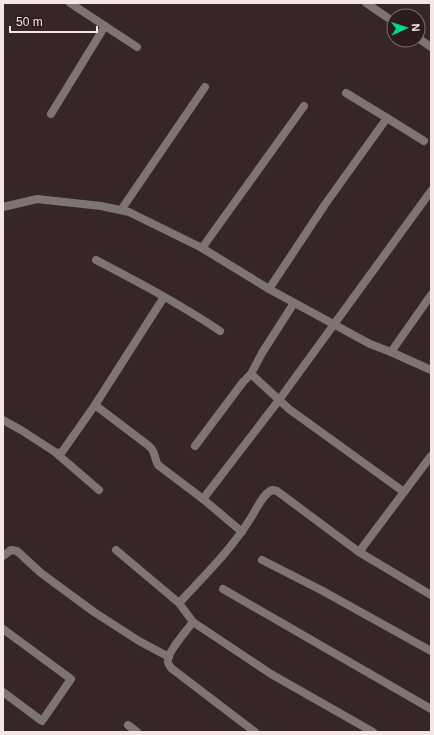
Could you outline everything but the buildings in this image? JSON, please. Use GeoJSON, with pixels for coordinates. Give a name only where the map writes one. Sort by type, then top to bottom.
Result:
{"type":"FeatureCollection","features":[{"type":"Feature","properties":{"kind":"street"},"geometry":{"type":"LineString","coordinates":[[70,3],[137,47]]}},
{"type":"Feature","properties":{"kind":"street"},"geometry":{"type":"LineString","coordinates":[[366,3],[386,17]]}},
{"type":"Feature","properties":{"kind":"street"},"geometry":{"type":"LineString","coordinates":[[51,114],[105,26]]}},
{"type":"Feature","properties":{"kind":"street"},"geometry":{"type":"LineString","coordinates":[[121,210],[205,87]]}},
{"type":"Feature","properties":{"kind":"street"},"geometry":{"type":"LineString","coordinates":[[346,93],[424,141]]}},
{"type":"Feature","properties":{"kind":"street"},"geometry":{"type":"LineString","coordinates":[[202,248],[304,106]]}},
{"type":"Feature","properties":{"kind":"street"},"geometry":{"type":"LineString","coordinates":[[269,289],[326,203],[387,118]]}},
{"type":"Feature","properties":{"kind":"street"},"geometry":{"type":"LineString","coordinates":[[204,499],[335,325],[431,191]]}},
{"type":"Feature","properties":{"kind":"street"},"geometry":{"type":"LineString","coordinates":[[3,207],[37,199],[102,206],[121,210],[139,217],[202,248],[269,289],[370,344],[431,370]]}},
{"type":"Feature","properties":{"kind":"street"},"geometry":{"type":"LineString","coordinates":[[96,260],[164,296],[220,331]]}},
{"type":"Feature","properties":{"kind":"street"},"geometry":{"type":"LineString","coordinates":[[391,352],[431,295]]}},
{"type":"Feature","properties":{"kind":"street"},"geometry":{"type":"LineString","coordinates":[[56,453],[62,452],[164,296]]}},
{"type":"Feature","properties":{"kind":"street"},"geometry":{"type":"LineString","coordinates":[[195,446],[243,382],[252,374],[262,353],[294,302]]}},
{"type":"Feature","properties":{"kind":"street"},"geometry":{"type":"LineString","coordinates":[[252,374],[279,400],[324,435],[404,492]]}},
{"type":"Feature","properties":{"kind":"street"},"geometry":{"type":"LineString","coordinates":[[94,405],[149,446],[155,453],[156,462],[158,465],[204,499],[242,532]]}},
{"type":"Feature","properties":{"kind":"street"},"geometry":{"type":"LineString","coordinates":[[3,420],[56,453],[99,490]]}},
{"type":"Feature","properties":{"kind":"street"},"geometry":{"type":"LineString","coordinates":[[359,552],[431,456]]}},
{"type":"Feature","properties":{"kind":"street"},"geometry":{"type":"LineString","coordinates":[[179,603],[217,563],[242,532],[271,490],[275,490],[359,552],[431,595]]}},
{"type":"Feature","properties":{"kind":"street"},"geometry":{"type":"LineString","coordinates":[[3,556],[11,550],[17,551],[41,573],[94,612],[139,641],[169,657]]}},
{"type":"Feature","properties":{"kind":"street"},"geometry":{"type":"LineString","coordinates":[[116,550],[179,603],[194,622],[271,674],[373,732]]}},
{"type":"Feature","properties":{"kind":"street"},"geometry":{"type":"LineString","coordinates":[[262,560],[321,590],[431,652]]}},
{"type":"Feature","properties":{"kind":"street"},"geometry":{"type":"LineString","coordinates":[[223,589],[431,709]]}},
{"type":"Feature","properties":{"kind":"street"},"geometry":{"type":"LineString","coordinates":[[194,622],[174,647],[167,661],[171,668],[255,732]]}},
{"type":"Feature","properties":{"kind":"street"},"geometry":{"type":"LineString","coordinates":[[3,629],[71,679],[42,721],[3,692]]}},
{"type":"Feature","properties":{"kind":"street"},"geometry":{"type":"LineString","coordinates":[[128,725],[137,732]]}}]}
